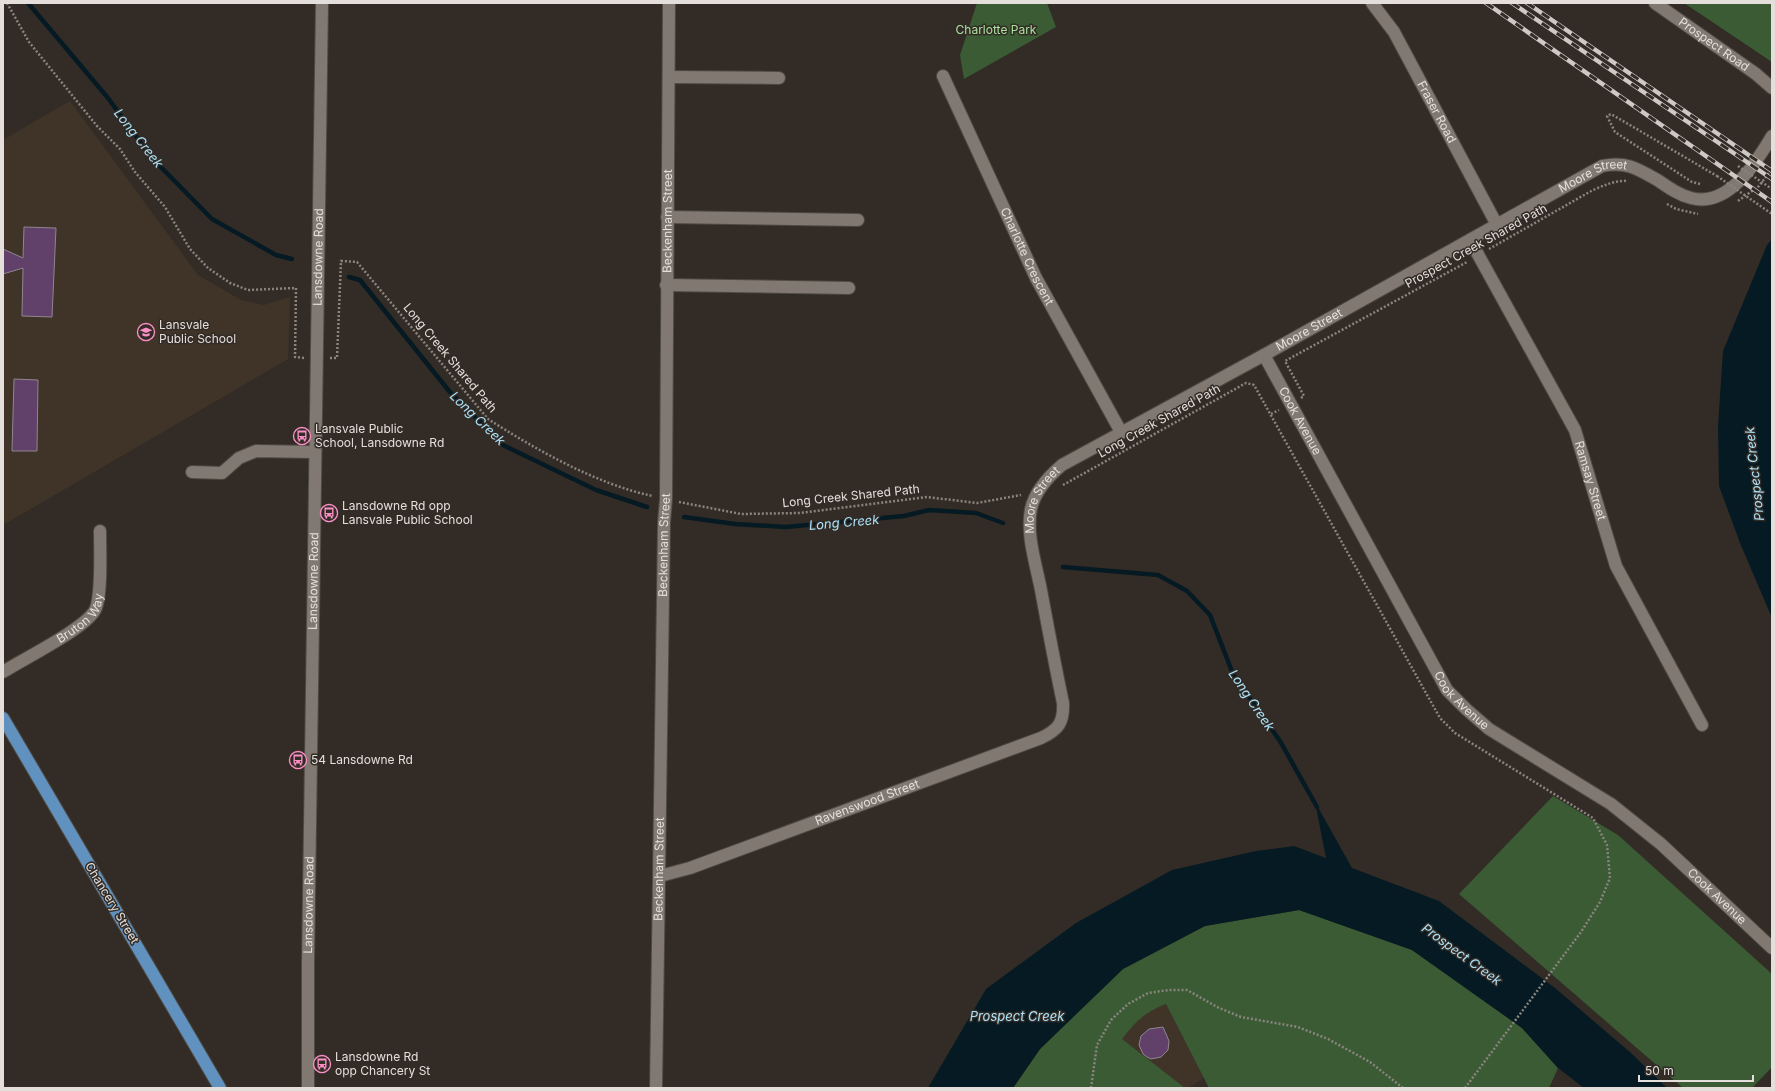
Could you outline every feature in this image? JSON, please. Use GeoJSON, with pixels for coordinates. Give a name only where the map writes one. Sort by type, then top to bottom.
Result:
{"type":"FeatureCollection","features":[{"type":"Feature","properties":{"kind":"main road","name":"Chancery Street"},"geometry":{"type":"LineString","coordinates":[[3,718],[220,1088]]}},
{"type":"Feature","properties":{"kind":"street","name":"Lansdowne Road"},"geometry":{"type":"LineString","coordinates":[[308,1088],[314,452],[319,285],[322,3]]}},
{"type":"Feature","properties":{"kind":"street","name":"Beckenham Street"},"geometry":{"type":"LineString","coordinates":[[656,1088],[664,523],[666,499],[666,285],[669,3]]}},
{"type":"Feature","properties":{"kind":"street","name":"Fraser Road"},"geometry":{"type":"LineString","coordinates":[[1372,3],[1394,32],[1496,225]]}},
{"type":"Feature","properties":{"kind":"street","name":"Prospect Road"},"geometry":{"type":"LineString","coordinates":[[1655,3],[1756,74],[1772,88]]}},
{"type":"Feature","properties":{"kind":"street","name":"Charlotte Crescent"},"geometry":{"type":"LineString","coordinates":[[942,76],[1036,278],[1121,432]]}},
{"type":"Feature","properties":{"kind":"street"},"geometry":{"type":"LineString","coordinates":[[668,77],[778,78]]}},
{"type":"Feature","properties":{"kind":"street","name":"Moore Street"},"geometry":{"type":"LineString","coordinates":[[1063,714],[1063,703],[1031,540],[1030,521],[1032,507],[1041,487],[1062,465],[1264,355],[1602,166],[1625,164],[1636,168],[1669,188],[1692,199],[1705,200],[1727,192],[1736,184],[1764,149],[1772,136]]}},
{"type":"Feature","properties":{"kind":"street"},"geometry":{"type":"LineString","coordinates":[[667,217],[858,220]]}},
{"type":"Feature","properties":{"kind":"street","name":"Ramsay Street"},"geometry":{"type":"LineString","coordinates":[[1470,240],[1575,430],[1616,566],[1702,725]]}},
{"type":"Feature","properties":{"kind":"street"},"geometry":{"type":"LineString","coordinates":[[666,285],[849,288]]}},
{"type":"Feature","properties":{"kind":"street","name":"Cook Avenue"},"geometry":{"type":"LineString","coordinates":[[1264,355],[1447,690],[1466,710],[1489,729],[1612,804],[1661,844],[1772,948]]}},
{"type":"Feature","properties":{"kind":"street"},"geometry":{"type":"LineString","coordinates":[[192,472],[222,473],[239,458],[256,452],[314,452]]}},
{"type":"Feature","properties":{"kind":"street","name":"Bruton Way"},"geometry":{"type":"LineString","coordinates":[[3,672],[80,626],[94,613],[98,595],[100,531]]}},
{"type":"Feature","properties":{"kind":"street","name":"Ravenswood Street"},"geometry":{"type":"LineString","coordinates":[[660,876],[690,868],[1041,738],[1052,732],[1059,725],[1063,714]]}},
{"type":"Feature","properties":{"kind":"path"},"geometry":{"type":"LineString","coordinates":[[7,3],[28,42],[97,126],[120,149],[135,172],[165,207],[190,249],[208,268],[230,283],[248,290],[296,288],[295,358]]}},
{"type":"Feature","properties":{"kind":"path"},"geometry":{"type":"LineString","coordinates":[[1706,185],[1692,182],[1615,132],[1607,116],[1611,114],[1717,176],[1772,214]]}},
{"type":"Feature","properties":{"kind":"path"},"geometry":{"type":"LineString","coordinates":[[1738,166],[1772,189]]}},
{"type":"Feature","properties":{"kind":"path"},"geometry":{"type":"LineString","coordinates":[[1733,203],[1743,198],[1759,186],[1772,169]]}},
{"type":"Feature","properties":{"kind":"path","name":"Prospect Creek Shared Path"},"geometry":{"type":"LineString","coordinates":[[1304,396],[1285,361],[1478,256],[1593,190],[1621,181],[1631,182]]}},
{"type":"Feature","properties":{"kind":"path"},"geometry":{"type":"LineString","coordinates":[[1662,201],[1676,209],[1691,214],[1704,214]]}},
{"type":"Feature","properties":{"kind":"path","name":"Long Creek Shared Path"},"geometry":{"type":"LineString","coordinates":[[337,358],[341,261],[357,262],[488,419],[514,436],[598,479],[645,495]]}},
{"type":"Feature","properties":{"kind":"path","name":"Long Creek Shared Path"},"geometry":{"type":"LineString","coordinates":[[1058,488],[1246,383],[1254,385],[1271,414]]}},
{"type":"Feature","properties":{"kind":"path","name":"Long Creek Shared Path"},"geometry":{"type":"LineString","coordinates":[[682,502],[741,514],[800,513],[927,497],[977,502],[1023,495]]}},
{"type":"Feature","properties":{"kind":"path"},"geometry":{"type":"LineString","coordinates":[[1465,1088],[1566,952]]}},
{"type":"Feature","properties":{"kind":"path"},"geometry":{"type":"LineString","coordinates":[[1091,1088],[1097,1045],[1111,1020],[1128,1004],[1148,993],[1169,990],[1187,990],[1219,1008],[1241,1017],[1298,1027],[1328,1039],[1370,1062],[1404,1088]]}},
{"type":"Feature","properties":{"kind":"shaded area","name":"Lansvale Public School"},"geometry":{"type":"Polygon","coordinates":[[[70,101],[198,275],[241,300],[264,305],[290,297],[288,359],[3,525],[3,140],[70,101]]]}},
{"type":"Feature","properties":{"kind":"shaded area"},"geometry":{"type":"Polygon","coordinates":[[[1166,1004],[1204,1078],[1188,1088],[1185,1088],[1121,1039],[1136,1021],[1153,1009],[1166,1004]]]}},
{"type":"Feature","properties":{"kind":"green space","name":"Charlotte Park"},"geometry":{"type":"Polygon","coordinates":[[[977,3],[1047,3],[1056,27],[964,79],[960,55],[977,3]]]}},
{"type":"Feature","properties":{"kind":"green space"},"geometry":{"type":"Polygon","coordinates":[[[1684,3],[1772,3],[1772,62],[1684,3]]]}},
{"type":"Feature","properties":{"kind":"green space"},"geometry":{"type":"Polygon","coordinates":[[[1553,796],[1618,835],[1772,974],[1772,1067],[1752,1088],[1683,1088],[1459,894],[1553,796]]]}},
{"type":"Feature","properties":{"kind":"green space"},"geometry":{"type":"Polygon","coordinates":[[[1299,910],[1412,950],[1522,1028],[1558,1068],[1549,1088],[1209,1088],[1166,1004],[1146,1014],[1131,1027],[1122,1039],[1185,1088],[1013,1088],[1040,1049],[1123,969],[1205,926],[1299,910]]]}},
{"type":"Feature","properties":{"kind":"water","name":"Prospect Creek"},"geometry":{"type":"Polygon","coordinates":[[[1772,239],[1772,618],[1740,543],[1719,486],[1718,426],[1723,351],[1767,245],[1772,239]]]}},
{"type":"Feature","properties":{"kind":"water","name":"Prospect Creek"},"geometry":{"type":"Polygon","coordinates":[[[1315,802],[1352,868],[1439,901],[1555,988],[1631,1053],[1667,1088],[1584,1088],[1558,1068],[1522,1028],[1412,950],[1299,910],[1205,926],[1123,969],[1040,1049],[1013,1088],[928,1088],[986,989],[1076,923],[1172,870],[1256,851],[1294,846],[1326,858],[1315,802]]]}},
{"type":"Feature","properties":{"kind":"building"},"geometry":{"type":"Polygon","coordinates":[[[24,227],[56,228],[52,317],[22,316],[23,268],[3,274],[3,249],[23,258],[24,227]]]}},
{"type":"Feature","properties":{"kind":"building"},"geometry":{"type":"Polygon","coordinates":[[[14,379],[38,380],[37,451],[12,451],[14,379]]]}},
{"type":"Feature","properties":{"kind":"building"},"geometry":{"type":"Polygon","coordinates":[[[1163,1027],[1169,1041],[1168,1050],[1161,1057],[1151,1059],[1143,1054],[1139,1045],[1141,1036],[1149,1029],[1163,1027]]]}},
{"type":"Feature","properties":{"kind":"waterway","name":"Long Creek"},"geometry":{"type":"LineString","coordinates":[[28,3],[108,98],[151,157],[212,219],[276,255],[292,259]]}},
{"type":"Feature","properties":{"kind":"waterway","name":"Long Creek"},"geometry":{"type":"LineString","coordinates":[[349,277],[360,280],[449,391],[503,445],[596,490],[647,507]]}},
{"type":"Feature","properties":{"kind":"waterway","name":"Long Creek"},"geometry":{"type":"LineString","coordinates":[[684,517],[735,524],[786,527],[904,516],[929,510],[976,513],[1003,523]]}},
{"type":"Feature","properties":{"kind":"waterway","name":"Long Creek"},"geometry":{"type":"LineString","coordinates":[[1063,567],[1158,575],[1187,591],[1210,615],[1233,674],[1280,741],[1317,807]]}},
{"type":"Feature","properties":{"kind":"railway"},"geometry":{"type":"LineString","coordinates":[[1486,3],[1772,202]]}},
{"type":"Feature","properties":{"kind":"railway"},"geometry":{"type":"LineString","coordinates":[[1512,3],[1772,179]]}},
{"type":"Feature","properties":{"kind":"railway"},"geometry":{"type":"LineString","coordinates":[[1527,3],[1772,171]]}},
{"type":"Feature","properties":{"kind":"place","name":"Lansvale Public School"},"geometry":{"type":"Point","coordinates":[146,332]}},
{"type":"Feature","properties":{"kind":"place","name":"Lansvale Public School, Lansdowne Rd"},"geometry":{"type":"Point","coordinates":[302,436]}},
{"type":"Feature","properties":{"kind":"place","name":"Lansdowne Rd opp Lansvale Public School"},"geometry":{"type":"Point","coordinates":[329,513]}},
{"type":"Feature","properties":{"kind":"place","name":"54 Lansdowne Rd"},"geometry":{"type":"Point","coordinates":[298,760]}},
{"type":"Feature","properties":{"kind":"place","name":"Lansdowne Rd opp Chancery St"},"geometry":{"type":"Point","coordinates":[322,1064]}}]}
